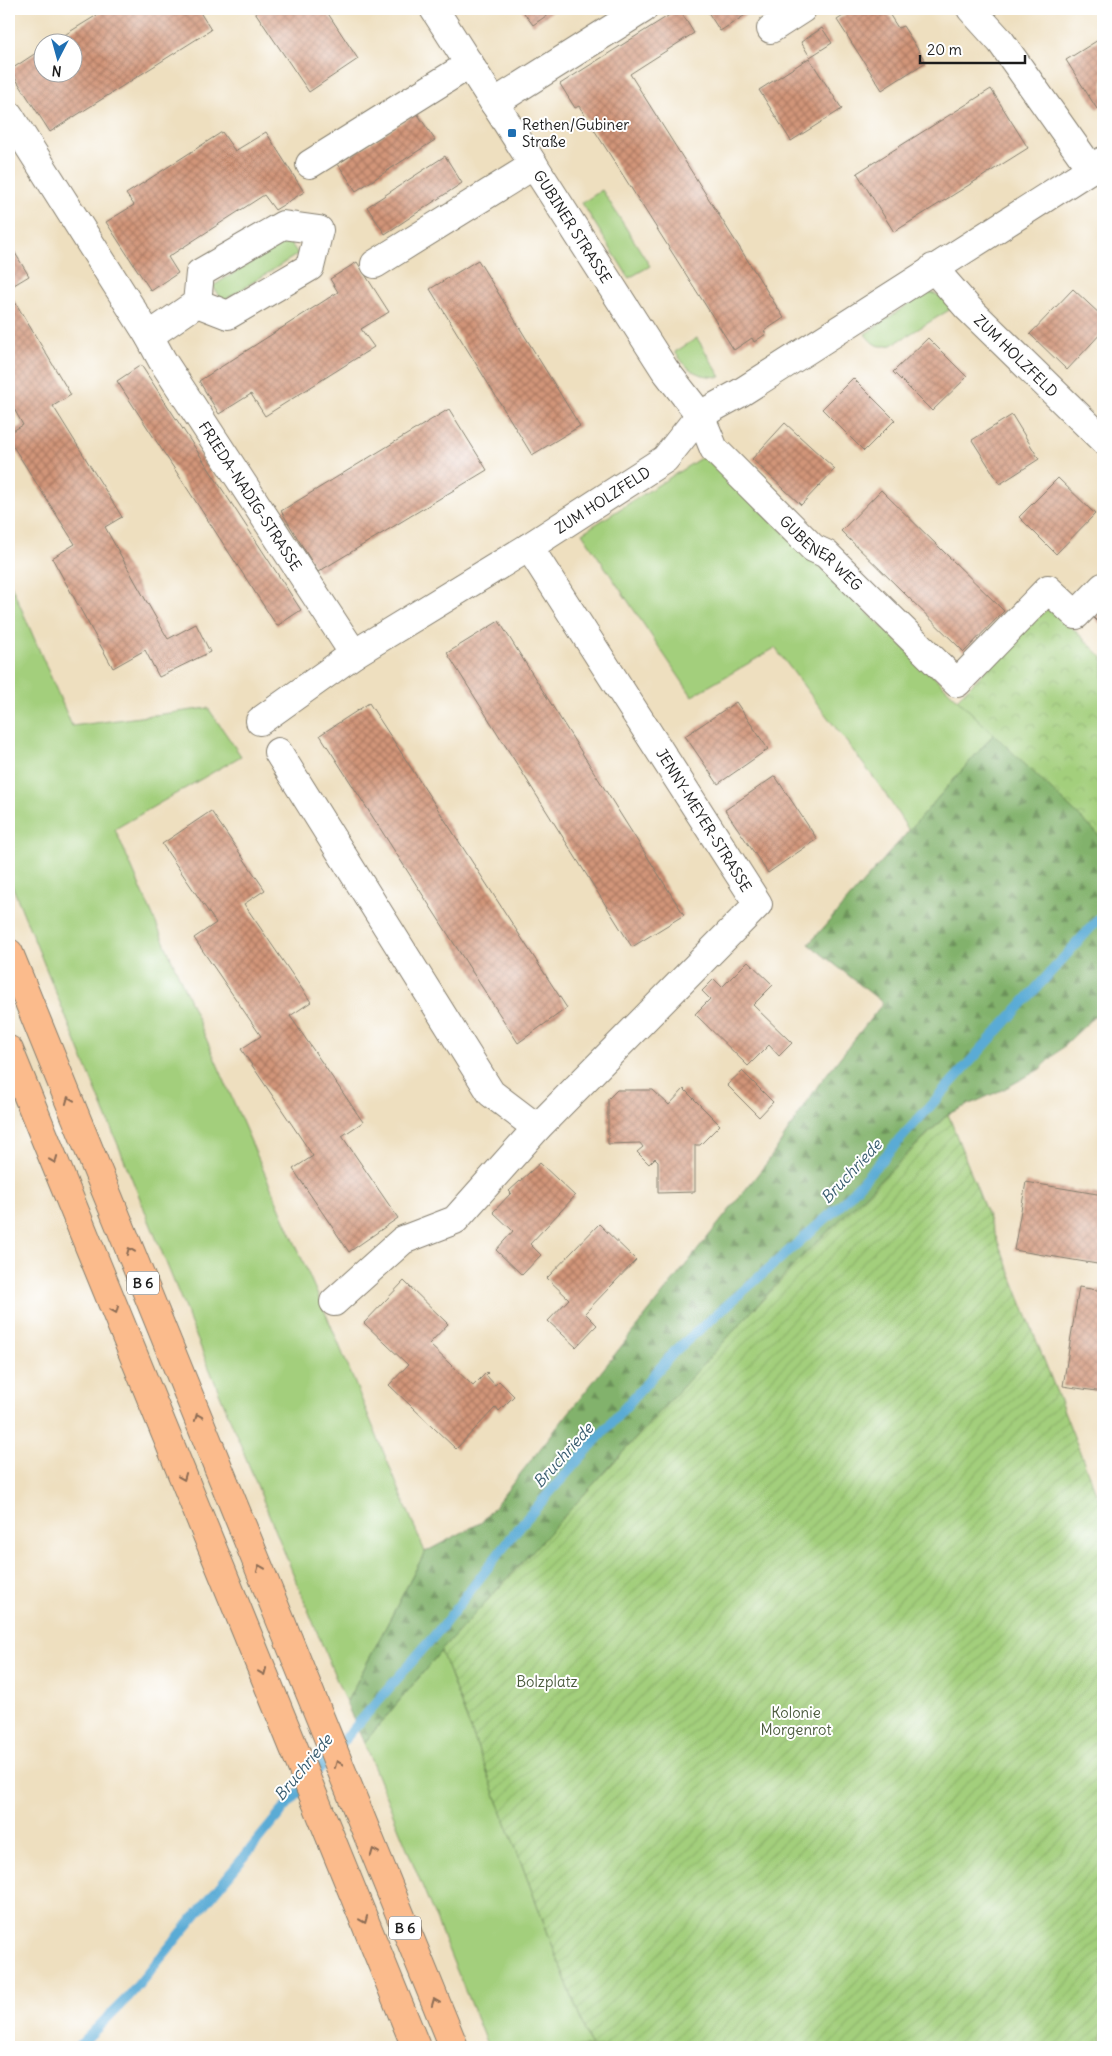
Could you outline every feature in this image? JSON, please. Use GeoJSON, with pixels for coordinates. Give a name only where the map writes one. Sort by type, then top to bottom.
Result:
{"type":"FeatureCollection","features":[{"type":"Feature","properties":{"kind":"highway","name":"B 6"},"geometry":{"type":"LineString","coordinates":[[9,953],[454,2047]]}},
{"type":"Feature","properties":{"kind":"highway","name":"B 6"},"geometry":{"type":"LineString","coordinates":[[9,1050],[416,2047]]}},
{"type":"Feature","properties":{"kind":"street","name":"GUBINER STRASSE"},"geometry":{"type":"LineString","coordinates":[[434,9],[665,370],[700,415]]}},
{"type":"Feature","properties":{"kind":"street"},"geometry":{"type":"LineString","coordinates":[[494,103],[643,9]]}},
{"type":"Feature","properties":{"kind":"street"},"geometry":{"type":"LineString","coordinates":[[771,30],[802,9]]}},
{"type":"Feature","properties":{"kind":"street"},"geometry":{"type":"LineString","coordinates":[[971,9],[1001,42],[1097,165]]}},
{"type":"Feature","properties":{"kind":"street"},"geometry":{"type":"LineString","coordinates":[[310,164],[470,64]]}},
{"type":"Feature","properties":{"kind":"street","name":"FRIEDA-NADIG-STRASSE"},"geometry":{"type":"LineString","coordinates":[[9,115],[150,336],[162,360],[354,654]]}},
{"type":"Feature","properties":{"kind":"street"},"geometry":{"type":"LineString","coordinates":[[376,264],[534,165]]}},
{"type":"Feature","properties":{"kind":"street","name":"ZUM HOLZFELD"},"geometry":{"type":"LineString","coordinates":[[260,722],[354,654],[529,547],[666,459],[700,415],[756,382],[1097,165]]}},
{"type":"Feature","properties":{"kind":"street","name":"ZUM HOLZFELD"},"geometry":{"type":"LineString","coordinates":[[933,268],[968,308],[1103,440]]}},
{"type":"Feature","properties":{"kind":"street"},"geometry":{"type":"LineString","coordinates":[[150,336],[197,303]]}},
{"type":"Feature","properties":{"kind":"street","name":"GUBENER WEG"},"geometry":{"type":"LineString","coordinates":[[700,415],[714,449],[813,548],[826,554],[957,683],[1048,589],[1076,615],[1103,587]]}},
{"type":"Feature","properties":{"kind":"street","name":"JENNY-MEYER-STRASSE"},"geometry":{"type":"LineString","coordinates":[[334,1302],[403,1240],[455,1220],[538,1128],[758,904],[529,547]]}},
{"type":"Feature","properties":{"kind":"street"},"geometry":{"type":"LineString","coordinates":[[278,752],[491,1093],[538,1128]]}},
{"type":"Feature","properties":{"kind":"green space"},"geometry":{"type":"Polygon","coordinates":[[[602,190],[650,266],[629,278],[582,203],[602,190]]]}},
{"type":"Feature","properties":{"kind":"green space"},"geometry":{"type":"Polygon","coordinates":[[[288,239],[298,254],[223,301],[213,286],[288,239]]]}},
{"type":"Feature","properties":{"kind":"green space"},"geometry":{"type":"Polygon","coordinates":[[[926,292],[941,296],[954,307],[892,345],[876,345],[865,334],[926,292]]]}},
{"type":"Feature","properties":{"kind":"green space"},"geometry":{"type":"Polygon","coordinates":[[[697,338],[721,377],[694,372],[675,352],[697,338]]]}},
{"type":"Feature","properties":{"kind":"green space"},"geometry":{"type":"Polygon","coordinates":[[[704,456],[994,734],[909,831],[883,790],[775,648],[692,696],[582,533],[704,456]]]}},
{"type":"Feature","properties":{"kind":"green space"},"geometry":{"type":"Polygon","coordinates":[[[9,580],[72,726],[208,708],[241,756],[115,829],[332,1328],[425,1552],[346,1703],[9,878],[9,580]]]}},
{"type":"Feature","properties":{"kind":"green space"},"geometry":{"type":"Polygon","coordinates":[[[1050,606],[1103,658],[1103,839],[957,699],[1050,606]]]}},
{"type":"Feature","properties":{"kind":"green space"},"geometry":{"type":"Polygon","coordinates":[[[994,734],[1103,839],[1103,1008],[1040,1069],[1004,1089],[948,1114],[797,1262],[441,1651],[364,1743],[346,1703],[425,1552],[482,1522],[769,1160],[819,1084],[883,1003],[809,944],[994,734]]]}},
{"type":"Feature","properties":{"kind":"green space","name":"Kolonie Morgenrot"},"geometry":{"type":"Polygon","coordinates":[[[948,1114],[1103,1511],[1103,2047],[591,2047],[441,1651],[797,1262],[948,1114]]]}},
{"type":"Feature","properties":{"kind":"green space"},"geometry":{"type":"Polygon","coordinates":[[[441,1651],[591,2047],[488,2047],[364,1743],[441,1651]]]}},
{"type":"Feature","properties":{"kind":"building"},"geometry":{"type":"Polygon","coordinates":[[[107,9],[198,9],[211,30],[50,132],[10,70],[32,56],[32,82],[82,82],[82,32],[69,32],[107,9]]]}},
{"type":"Feature","properties":{"kind":"building"},"geometry":{"type":"Polygon","coordinates":[[[253,9],[325,9],[358,59],[309,92],[253,9]]]}},
{"type":"Feature","properties":{"kind":"building"},"geometry":{"type":"Polygon","coordinates":[[[521,9],[556,9],[533,25],[521,9]]]}},
{"type":"Feature","properties":{"kind":"building"},"geometry":{"type":"Polygon","coordinates":[[[679,9],[694,33],[630,74],[784,318],[764,331],[766,334],[754,342],[752,338],[734,350],[579,106],[575,108],[560,84],[679,9]]]}},
{"type":"Feature","properties":{"kind":"building"},"geometry":{"type":"Polygon","coordinates":[[[706,9],[755,9],[720,31],[706,9]]]}},
{"type":"Feature","properties":{"kind":"building"},"geometry":{"type":"Polygon","coordinates":[[[854,9],[886,9],[898,28],[903,26],[926,62],[882,90],[837,20],[854,9]]]}},
{"type":"Feature","properties":{"kind":"building"},"geometry":{"type":"Polygon","coordinates":[[[822,28],[832,43],[810,57],[801,42],[822,28]]]}},
{"type":"Feature","properties":{"kind":"building"},"geometry":{"type":"Polygon","coordinates":[[[1103,37],[1103,105],[1097,109],[1066,60],[1103,37]]]}},
{"type":"Feature","properties":{"kind":"building"},"geometry":{"type":"Polygon","coordinates":[[[809,58],[842,109],[791,141],[759,90],[809,58]]]}},
{"type":"Feature","properties":{"kind":"building"},"geometry":{"type":"Polygon","coordinates":[[[991,89],[1028,148],[894,232],[857,173],[991,89]]]}},
{"type":"Feature","properties":{"kind":"building"},"geometry":{"type":"Polygon","coordinates":[[[417,113],[435,140],[356,191],[338,164],[417,113]]]}},
{"type":"Feature","properties":{"kind":"building"},"geometry":{"type":"Polygon","coordinates":[[[222,132],[235,151],[266,132],[304,192],[275,210],[264,195],[168,257],[178,273],[151,291],[106,222],[134,205],[126,194],[222,132]]]}},
{"type":"Feature","properties":{"kind":"building"},"geometry":{"type":"Polygon","coordinates":[[[445,156],[462,183],[385,234],[367,207],[445,156]]]}},
{"type":"Feature","properties":{"kind":"building"},"geometry":{"type":"Polygon","coordinates":[[[9,243],[29,276],[9,288],[9,243]]]}},
{"type":"Feature","properties":{"kind":"building"},"geometry":{"type":"Polygon","coordinates":[[[478,260],[580,426],[532,455],[430,289],[478,260]]]}},
{"type":"Feature","properties":{"kind":"building"},"geometry":{"type":"Polygon","coordinates":[[[357,262],[389,312],[361,329],[374,347],[265,416],[251,394],[219,414],[199,381],[338,292],[330,279],[357,262]]]}},
{"type":"Feature","properties":{"kind":"building"},"geometry":{"type":"Polygon","coordinates":[[[1073,289],[1103,317],[1103,331],[1067,370],[1030,334],[1073,289]]]}},
{"type":"Feature","properties":{"kind":"building"},"geometry":{"type":"Polygon","coordinates":[[[9,292],[71,395],[53,406],[122,517],[105,527],[136,583],[168,639],[196,624],[210,652],[159,677],[145,650],[113,668],[52,558],[75,544],[9,440],[9,433],[23,425],[9,400],[9,292]]]}},
{"type":"Feature","properties":{"kind":"building"},"geometry":{"type":"Polygon","coordinates":[[[928,338],[967,377],[932,411],[893,372],[928,338]]]}},
{"type":"Feature","properties":{"kind":"building"},"geometry":{"type":"Polygon","coordinates":[[[141,365],[301,610],[277,626],[117,381],[141,365]]]}},
{"type":"Feature","properties":{"kind":"building"},"geometry":{"type":"Polygon","coordinates":[[[853,378],[895,420],[864,451],[822,409],[853,378]]]}},
{"type":"Feature","properties":{"kind":"building"},"geometry":{"type":"Polygon","coordinates":[[[449,409],[487,470],[318,572],[281,511],[449,409]]]}},
{"type":"Feature","properties":{"kind":"building"},"geometry":{"type":"Polygon","coordinates":[[[1012,415],[1039,459],[1000,484],[972,440],[1012,415]]]}},
{"type":"Feature","properties":{"kind":"building"},"geometry":{"type":"Polygon","coordinates":[[[785,423],[835,469],[801,505],[752,459],[785,423]]]}},
{"type":"Feature","properties":{"kind":"building"},"geometry":{"type":"Polygon","coordinates":[[[1058,478],[1095,514],[1056,554],[1019,517],[1058,478]]]}},
{"type":"Feature","properties":{"kind":"building"},"geometry":{"type":"Polygon","coordinates":[[[881,490],[1004,611],[964,652],[841,531],[881,490]]]}},
{"type":"Feature","properties":{"kind":"building"},"geometry":{"type":"Polygon","coordinates":[[[1103,596],[1103,627],[1088,612],[1103,596]]]}},
{"type":"Feature","properties":{"kind":"building"},"geometry":{"type":"Polygon","coordinates":[[[499,621],[684,915],[632,947],[447,653],[499,621]]]}},
{"type":"Feature","properties":{"kind":"building"},"geometry":{"type":"Polygon","coordinates":[[[736,702],[768,749],[718,784],[685,736],[736,702]]]}},
{"type":"Feature","properties":{"kind":"building"},"geometry":{"type":"Polygon","coordinates":[[[369,703],[567,1008],[518,1043],[320,735],[369,703]]]}},
{"type":"Feature","properties":{"kind":"building"},"geometry":{"type":"Polygon","coordinates":[[[775,776],[817,839],[768,873],[725,810],[775,776]]]}},
{"type":"Feature","properties":{"kind":"building"},"geometry":{"type":"Polygon","coordinates":[[[211,811],[265,890],[244,904],[311,1002],[290,1016],[363,1122],[342,1136],[398,1218],[349,1252],[293,1169],[313,1156],[241,1049],[261,1036],[194,938],[216,923],[162,844],[211,811]]]}},
{"type":"Feature","properties":{"kind":"building"},"geometry":{"type":"Polygon","coordinates":[[[748,961],[773,985],[753,1005],[792,1043],[779,1056],[769,1045],[748,1066],[695,1014],[710,999],[702,991],[714,979],[722,987],[748,961]]]}},
{"type":"Feature","properties":{"kind":"building"},"geometry":{"type":"Polygon","coordinates":[[[742,1071],[773,1102],[759,1117],[727,1085],[742,1071]]]}},
{"type":"Feature","properties":{"kind":"building"},"geometry":{"type":"Polygon","coordinates":[[[684,1089],[720,1125],[700,1145],[695,1145],[695,1192],[658,1193],[658,1161],[655,1158],[649,1164],[637,1152],[643,1147],[640,1143],[608,1144],[608,1099],[617,1090],[653,1090],[669,1105],[684,1089]]]}},
{"type":"Feature","properties":{"kind":"building"},"geometry":{"type":"Polygon","coordinates":[[[540,1163],[575,1196],[530,1244],[541,1255],[522,1275],[496,1250],[513,1231],[493,1212],[511,1193],[509,1191],[540,1163]]]}},
{"type":"Feature","properties":{"kind":"building"},"geometry":{"type":"Polygon","coordinates":[[[1026,1182],[1103,1195],[1103,1265],[1014,1250],[1026,1182]]]}},
{"type":"Feature","properties":{"kind":"building"},"geometry":{"type":"Polygon","coordinates":[[[599,1224],[636,1260],[585,1313],[597,1325],[576,1347],[548,1321],[569,1299],[547,1278],[599,1224]]]}},
{"type":"Feature","properties":{"kind":"building"},"geometry":{"type":"Polygon","coordinates":[[[404,1281],[448,1324],[429,1344],[473,1386],[487,1372],[486,1375],[495,1385],[499,1381],[514,1396],[499,1411],[496,1407],[456,1449],[389,1385],[408,1365],[364,1323],[404,1281]]]}},
{"type":"Feature","properties":{"kind":"building"},"geometry":{"type":"Polygon","coordinates":[[[1079,1287],[1103,1291],[1103,1333],[1099,1361],[1103,1362],[1103,1392],[1063,1386],[1079,1287]]]}},
{"type":"Feature","properties":{"kind":"waterway","name":"Bruchriede"},"geometry":{"type":"LineString","coordinates":[[78,2047],[129,1996],[273,1822],[441,1628],[520,1526],[675,1351],[841,1205],[1103,914]]}},
{"type":"Feature","properties":{"kind":"place","name":"Rethen/Gubiner Straße"},"geometry":{"type":"Point","coordinates":[512,133]}},
{"type":"Feature","properties":{"kind":"park label","name":"Bolzplatz"},"geometry":{"type":"Point","coordinates":[547,1681]}}]}
